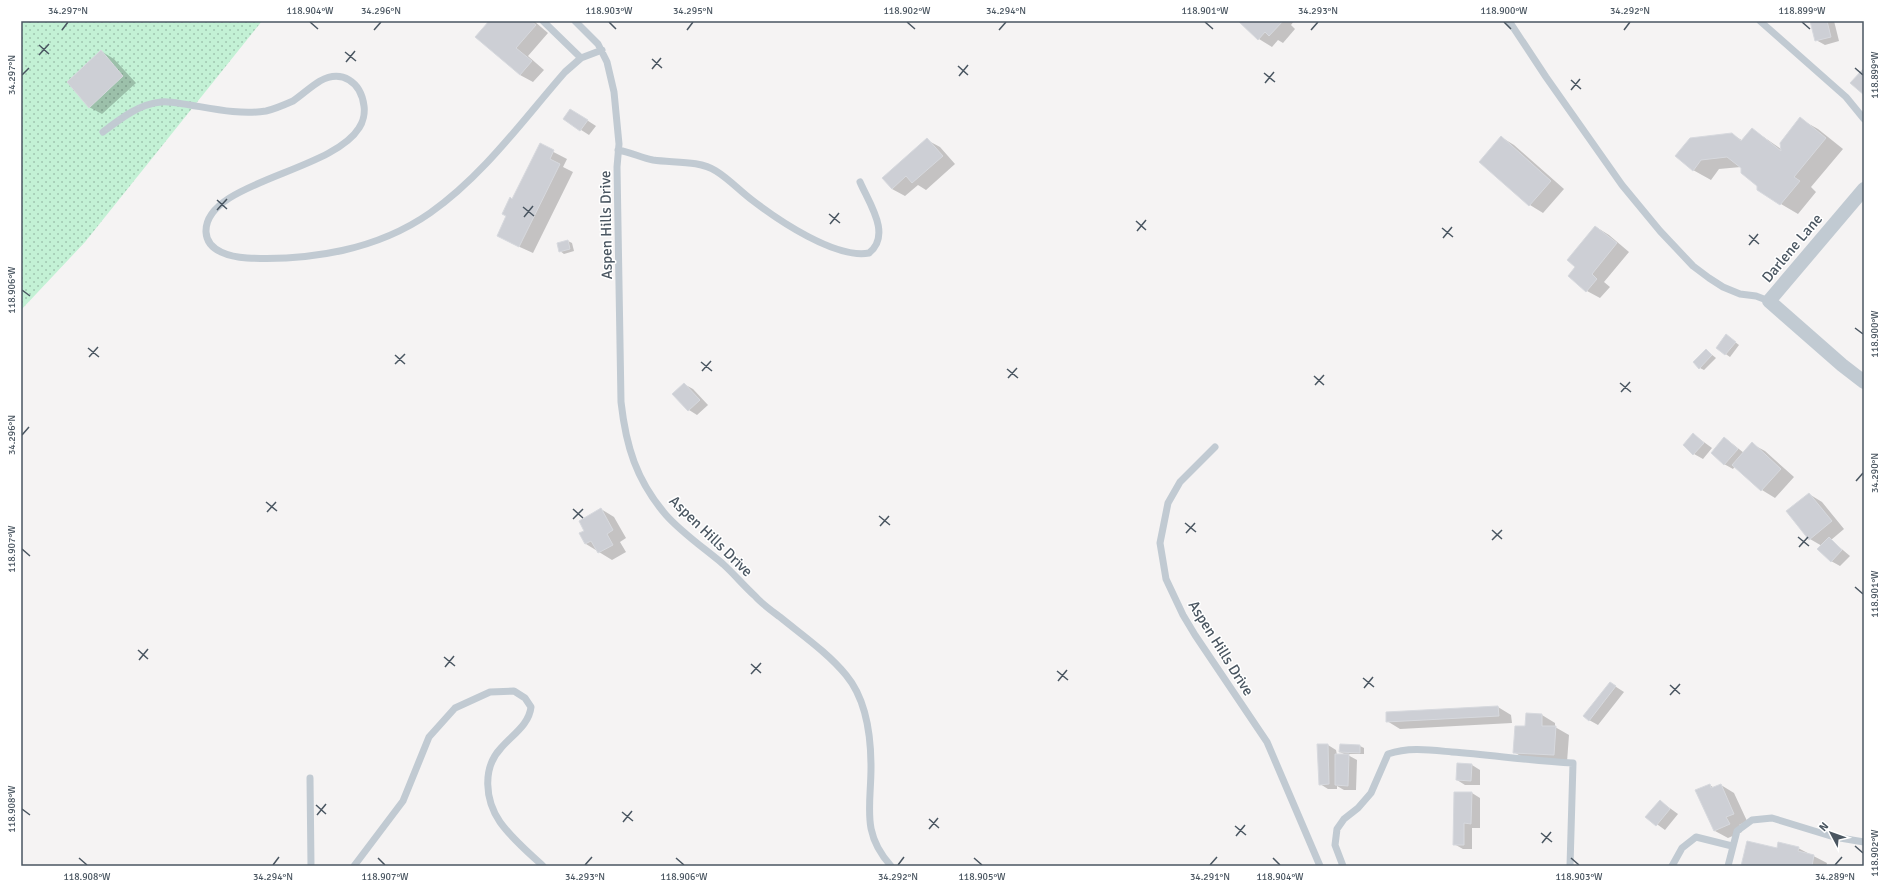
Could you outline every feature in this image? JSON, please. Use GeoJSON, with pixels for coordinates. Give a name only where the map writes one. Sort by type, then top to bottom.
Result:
{"type":"FeatureCollection","features":[{"type":"Feature","properties":{"kind":"street","name":"Darlene Lane"},"geometry":{"type":"LineString","coordinates":[[1769,301],[1864,189]]}},
{"type":"Feature","properties":{"kind":"street"},"geometry":{"type":"LineString","coordinates":[[1769,301],[1842,365],[1864,382]]}},
{"type":"Feature","properties":{"kind":"lane"},"geometry":{"type":"LineString","coordinates":[[543,21],[581,58]]}},
{"type":"Feature","properties":{"kind":"lane","name":"Aspen Hills Drive"},"geometry":{"type":"LineString","coordinates":[[575,21],[602,50],[607,62],[614,92],[618,150],[621,402],[624,430],[630,453],[643,482],[666,514],[724,566],[755,597],[812,643],[846,676],[858,696],[867,723],[871,767],[869,822],[878,849],[891,866]]}},
{"type":"Feature","properties":{"kind":"lane","name":"Darlene Lane"},"geometry":{"type":"LineString","coordinates":[[1510,21],[1546,77],[1622,185],[1660,231],[1693,266],[1723,287],[1740,294],[1756,296],[1769,301]]}},
{"type":"Feature","properties":{"kind":"lane"},"geometry":{"type":"LineString","coordinates":[[1760,21],[1846,97],[1864,118]]}},
{"type":"Feature","properties":{"kind":"lane"},"geometry":{"type":"LineString","coordinates":[[103,132],[130,113],[147,105],[162,101],[222,110],[265,111],[277,108],[293,100],[329,77],[342,76],[350,79],[360,92],[365,108],[363,118],[354,135],[334,151],[317,160],[267,179],[230,197],[212,214],[206,230],[206,235],[216,249],[235,257],[275,259],[324,254],[356,247],[391,235],[428,214],[457,192],[477,172],[565,72],[581,58],[602,50]]}},
{"type":"Feature","properties":{"kind":"lane"},"geometry":{"type":"LineString","coordinates":[[618,150],[653,160],[696,165],[716,171],[772,215],[808,236],[843,252],[852,254],[868,253],[878,241],[879,225],[860,182]]}},
{"type":"Feature","properties":{"kind":"lane","name":"Aspen Hills Drive"},"geometry":{"type":"LineString","coordinates":[[1215,447],[1180,482],[1168,503],[1160,543],[1166,579],[1183,615],[1195,635],[1267,742],[1320,866]]}},
{"type":"Feature","properties":{"kind":"lane"},"geometry":{"type":"LineString","coordinates":[[354,866],[403,801],[429,737],[455,708],[490,692],[514,691],[525,698],[531,707],[530,715],[521,728],[499,749],[489,767],[487,781],[492,804],[500,821],[517,842],[543,866]]}},
{"type":"Feature","properties":{"kind":"lane"},"geometry":{"type":"LineString","coordinates":[[1343,866],[1335,845],[1337,829],[1344,819],[1358,808],[1371,793],[1388,754],[1401,750],[1468,753],[1542,762],[1574,763],[1570,866]]}},
{"type":"Feature","properties":{"kind":"lane"},"geometry":{"type":"LineString","coordinates":[[310,778],[311,866]]}},
{"type":"Feature","properties":{"kind":"lane"},"geometry":{"type":"LineString","coordinates":[[1728,866],[1737,831],[1752,820],[1772,818],[1834,837],[1864,842]]}},
{"type":"Feature","properties":{"kind":"lane"},"geometry":{"type":"LineString","coordinates":[[1672,866],[1682,848],[1696,837],[1732,846]]}},
{"type":"Feature","properties":{"kind":"green space"},"geometry":{"type":"Polygon","coordinates":[[[21,21],[262,21],[85,242],[21,310],[21,21]]]}},
{"type":"Feature","properties":{"kind":"building"},"geometry":{"type":"Polygon","coordinates":[[[489,21],[531,21],[536,25],[516,48],[532,61],[520,75],[475,37],[489,21]]]}},
{"type":"Feature","properties":{"kind":"building"},"geometry":{"type":"Polygon","coordinates":[[[1238,21],[1283,21],[1269,36],[1265,32],[1258,40],[1238,21]]]}},
{"type":"Feature","properties":{"kind":"building"},"geometry":{"type":"Polygon","coordinates":[[[1810,21],[1827,21],[1831,37],[1815,41],[1810,21]]]}},
{"type":"Feature","properties":{"kind":"building"},"geometry":{"type":"Polygon","coordinates":[[[101,50],[123,76],[89,108],[67,82],[101,50]]]}},
{"type":"Feature","properties":{"kind":"building"},"geometry":{"type":"Polygon","coordinates":[[[1863,69],[1864,70],[1864,95],[1850,83],[1863,69]]]}},
{"type":"Feature","properties":{"kind":"building"},"geometry":{"type":"Polygon","coordinates":[[[570,109],[588,120],[580,131],[563,119],[570,109]]]}},
{"type":"Feature","properties":{"kind":"building"},"geometry":{"type":"Polygon","coordinates":[[[1800,117],[1826,138],[1794,177],[1800,181],[1780,205],[1757,190],[1757,186],[1741,173],[1741,168],[1727,157],[1701,160],[1693,171],[1675,156],[1690,138],[1732,133],[1741,141],[1752,128],[1781,151],[1780,143],[1800,117]]]}},
{"type":"Feature","properties":{"kind":"building"},"geometry":{"type":"Polygon","coordinates":[[[1501,136],[1551,181],[1529,206],[1479,162],[1501,136]]]}},
{"type":"Feature","properties":{"kind":"building"},"geometry":{"type":"Polygon","coordinates":[[[927,138],[943,156],[912,183],[906,176],[892,189],[882,178],[927,138]]]}},
{"type":"Feature","properties":{"kind":"building"},"geometry":{"type":"Polygon","coordinates":[[[540,143],[554,150],[550,159],[560,164],[519,247],[497,236],[506,216],[502,214],[510,197],[512,199],[540,143]]]}},
{"type":"Feature","properties":{"kind":"building"},"geometry":{"type":"Polygon","coordinates":[[[1595,226],[1617,243],[1592,274],[1597,279],[1586,292],[1568,276],[1575,267],[1567,260],[1595,226]]]}},
{"type":"Feature","properties":{"kind":"building"},"geometry":{"type":"Polygon","coordinates":[[[568,240],[570,249],[559,252],[557,243],[568,240]]]}},
{"type":"Feature","properties":{"kind":"building"},"geometry":{"type":"Polygon","coordinates":[[[1726,334],[1736,342],[1725,355],[1716,348],[1726,334]]]}},
{"type":"Feature","properties":{"kind":"building"},"geometry":{"type":"Polygon","coordinates":[[[1706,349],[1712,355],[1699,369],[1693,362],[1706,349]]]}},
{"type":"Feature","properties":{"kind":"building"},"geometry":{"type":"Polygon","coordinates":[[[684,383],[700,400],[688,411],[672,394],[684,383]]]}},
{"type":"Feature","properties":{"kind":"building"},"geometry":{"type":"Polygon","coordinates":[[[1693,433],[1704,443],[1693,455],[1683,445],[1693,433]]]}},
{"type":"Feature","properties":{"kind":"building"},"geometry":{"type":"Polygon","coordinates":[[[1724,437],[1738,449],[1724,465],[1711,453],[1724,437]]]}},
{"type":"Feature","properties":{"kind":"building"},"geometry":{"type":"Polygon","coordinates":[[[1752,442],[1781,469],[1761,491],[1732,465],[1752,442]]]}},
{"type":"Feature","properties":{"kind":"building"},"geometry":{"type":"Polygon","coordinates":[[[1809,493],[1832,521],[1809,540],[1786,511],[1809,493]]]}},
{"type":"Feature","properties":{"kind":"building"},"geometry":{"type":"Polygon","coordinates":[[[601,508],[613,530],[607,534],[613,545],[598,553],[591,541],[585,544],[579,533],[584,531],[579,521],[601,508]]]}},
{"type":"Feature","properties":{"kind":"building"},"geometry":{"type":"Polygon","coordinates":[[[1829,537],[1842,550],[1831,562],[1817,549],[1829,537]]]}},
{"type":"Feature","properties":{"kind":"building"},"geometry":{"type":"Polygon","coordinates":[[[1610,682],[1616,686],[1589,721],[1583,716],[1610,682]]]}},
{"type":"Feature","properties":{"kind":"building"},"geometry":{"type":"Polygon","coordinates":[[[1498,706],[1499,716],[1386,722],[1386,712],[1498,706]]]}},
{"type":"Feature","properties":{"kind":"building"},"geometry":{"type":"Polygon","coordinates":[[[1526,713],[1542,714],[1542,726],[1556,726],[1554,755],[1513,753],[1515,726],[1525,726],[1526,713]]]}},
{"type":"Feature","properties":{"kind":"building"},"geometry":{"type":"Polygon","coordinates":[[[1317,744],[1328,744],[1329,784],[1319,785],[1317,744]]]}},
{"type":"Feature","properties":{"kind":"building"},"geometry":{"type":"Polygon","coordinates":[[[1340,744],[1360,745],[1360,753],[1339,752],[1340,744]]]}},
{"type":"Feature","properties":{"kind":"building"},"geometry":{"type":"Polygon","coordinates":[[[1335,754],[1349,754],[1348,786],[1335,785],[1335,754]]]}},
{"type":"Feature","properties":{"kind":"building"},"geometry":{"type":"Polygon","coordinates":[[[1457,763],[1472,764],[1471,781],[1456,780],[1457,763]]]}},
{"type":"Feature","properties":{"kind":"building"},"geometry":{"type":"Polygon","coordinates":[[[1710,784],[1711,788],[1721,784],[1734,814],[1726,817],[1730,824],[1714,831],[1695,790],[1710,784]]]}},
{"type":"Feature","properties":{"kind":"building"},"geometry":{"type":"Polygon","coordinates":[[[1454,792],[1472,792],[1471,824],[1464,823],[1464,845],[1453,845],[1454,792]]]}},
{"type":"Feature","properties":{"kind":"building"},"geometry":{"type":"Polygon","coordinates":[[[1660,800],[1670,809],[1656,826],[1645,817],[1660,800]]]}},
{"type":"Feature","properties":{"kind":"building"},"geometry":{"type":"Polygon","coordinates":[[[1747,841],[1777,848],[1778,842],[1799,847],[1798,851],[1814,855],[1812,866],[1741,866],[1747,841]]]}}]}
